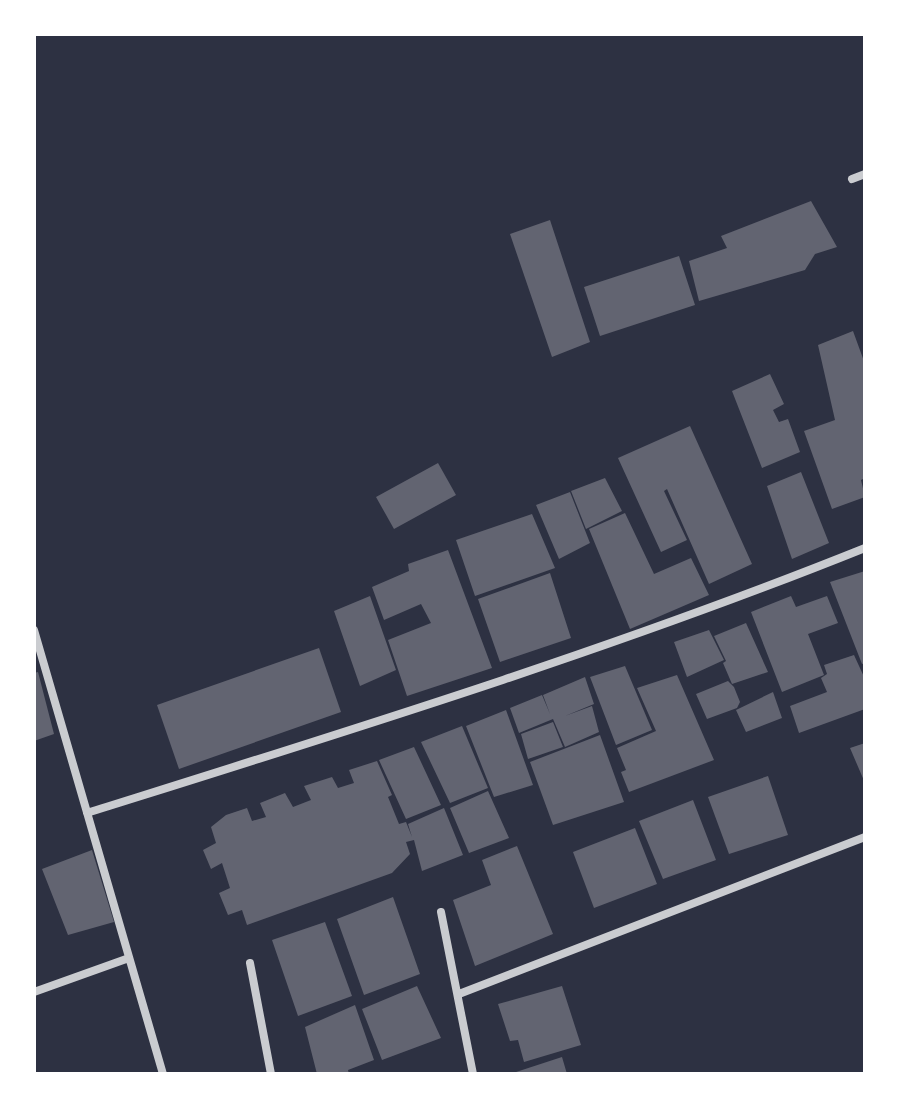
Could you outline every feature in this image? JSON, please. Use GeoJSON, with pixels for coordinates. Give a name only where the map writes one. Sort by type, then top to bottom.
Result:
{"type":"FeatureCollection","features":[{"type":"Feature","properties":{"kind":"street"},"geometry":{"type":"LineString","coordinates":[[852,179],[865,174]]}},
{"type":"Feature","properties":{"kind":"street"},"geometry":{"type":"LineString","coordinates":[[87,813],[415,710],[750,594],[865,548]]}},
{"type":"Feature","properties":{"kind":"street"},"geometry":{"type":"LineString","coordinates":[[34,630],[163,1074]]}},
{"type":"Feature","properties":{"kind":"street"},"geometry":{"type":"LineString","coordinates":[[459,994],[865,837]]}},
{"type":"Feature","properties":{"kind":"street"},"geometry":{"type":"LineString","coordinates":[[441,912],[473,1074]]}},
{"type":"Feature","properties":{"kind":"street"},"geometry":{"type":"LineString","coordinates":[[34,992],[129,958]]}},
{"type":"Feature","properties":{"kind":"street"},"geometry":{"type":"LineString","coordinates":[[250,963],[271,1074]]}},
{"type":"Feature","properties":{"kind":"building"},"geometry":{"type":"Polygon","coordinates":[[[811,201],[837,247],[815,254],[805,270],[699,301],[689,261],[727,248],[721,236],[811,201]]]}},
{"type":"Feature","properties":{"kind":"building"},"geometry":{"type":"Polygon","coordinates":[[[550,220],[590,342],[552,357],[510,234],[550,220]]]}},
{"type":"Feature","properties":{"kind":"building"},"geometry":{"type":"Polygon","coordinates":[[[679,256],[695,305],[600,336],[584,287],[679,256]]]}},
{"type":"Feature","properties":{"kind":"building"},"geometry":{"type":"Polygon","coordinates":[[[853,331],[865,364],[865,478],[861,480],[865,497],[832,509],[804,431],[835,420],[818,345],[853,331]]]}},
{"type":"Feature","properties":{"kind":"building"},"geometry":{"type":"Polygon","coordinates":[[[770,374],[784,404],[773,410],[779,422],[788,419],[800,452],[762,468],[732,391],[770,374]]]}},
{"type":"Feature","properties":{"kind":"building"},"geometry":{"type":"Polygon","coordinates":[[[690,426],[752,564],[709,584],[667,489],[664,491],[687,540],[661,552],[618,458],[690,426]]]}},
{"type":"Feature","properties":{"kind":"building"},"geometry":{"type":"Polygon","coordinates":[[[438,463],[456,495],[394,529],[376,497],[438,463]]]}},
{"type":"Feature","properties":{"kind":"building"},"geometry":{"type":"Polygon","coordinates":[[[801,472],[829,543],[792,559],[767,486],[801,472]]]}},
{"type":"Feature","properties":{"kind":"building"},"geometry":{"type":"Polygon","coordinates":[[[605,478],[622,511],[586,529],[571,491],[605,478]]]}},
{"type":"Feature","properties":{"kind":"building"},"geometry":{"type":"Polygon","coordinates":[[[570,492],[590,543],[559,559],[536,505],[570,492]]]}},
{"type":"Feature","properties":{"kind":"building"},"geometry":{"type":"Polygon","coordinates":[[[625,513],[654,574],[691,558],[709,595],[630,629],[589,529],[625,513]]]}},
{"type":"Feature","properties":{"kind":"building"},"geometry":{"type":"Polygon","coordinates":[[[532,514],[555,568],[475,596],[456,540],[532,514]]]}},
{"type":"Feature","properties":{"kind":"building"},"geometry":{"type":"Polygon","coordinates":[[[448,550],[492,668],[407,696],[388,640],[431,623],[421,604],[384,620],[372,587],[409,571],[408,564],[448,550]]]}},
{"type":"Feature","properties":{"kind":"building"},"geometry":{"type":"Polygon","coordinates":[[[865,571],[865,663],[862,664],[830,582],[865,571]]]}},
{"type":"Feature","properties":{"kind":"building"},"geometry":{"type":"Polygon","coordinates":[[[550,573],[571,638],[500,662],[478,599],[550,573]]]}},
{"type":"Feature","properties":{"kind":"building"},"geometry":{"type":"Polygon","coordinates":[[[370,596],[396,670],[360,686],[334,611],[370,596]]]}},
{"type":"Feature","properties":{"kind":"building"},"geometry":{"type":"Polygon","coordinates":[[[791,596],[796,607],[827,596],[838,623],[808,634],[824,675],[782,692],[751,612],[791,596]]]}},
{"type":"Feature","properties":{"kind":"building"},"geometry":{"type":"Polygon","coordinates":[[[746,623],[768,672],[732,684],[723,663],[726,661],[714,636],[746,623]]]}},
{"type":"Feature","properties":{"kind":"building"},"geometry":{"type":"Polygon","coordinates":[[[709,630],[724,660],[687,677],[674,642],[709,630]]]}},
{"type":"Feature","properties":{"kind":"building"},"geometry":{"type":"Polygon","coordinates":[[[319,648],[341,712],[179,769],[157,705],[319,648]]]}},
{"type":"Feature","properties":{"kind":"building"},"geometry":{"type":"Polygon","coordinates":[[[854,655],[865,679],[865,709],[799,733],[790,706],[827,692],[821,678],[827,674],[824,665],[854,655]]]}},
{"type":"Feature","properties":{"kind":"building"},"geometry":{"type":"Polygon","coordinates":[[[625,666],[652,730],[616,745],[590,677],[625,666]]]}},
{"type":"Feature","properties":{"kind":"building"},"geometry":{"type":"Polygon","coordinates":[[[38,672],[54,734],[34,741],[34,673],[38,672]]]}},
{"type":"Feature","properties":{"kind":"building"},"geometry":{"type":"Polygon","coordinates":[[[677,675],[714,760],[629,792],[621,772],[626,770],[617,748],[656,731],[637,688],[677,675]]]}},
{"type":"Feature","properties":{"kind":"building"},"geometry":{"type":"Polygon","coordinates":[[[585,677],[594,704],[565,716],[592,706],[599,732],[565,747],[553,719],[519,733],[510,708],[542,695],[550,714],[543,695],[585,677]]]}},
{"type":"Feature","properties":{"kind":"building"},"geometry":{"type":"Polygon","coordinates":[[[728,681],[740,702],[737,708],[707,719],[696,694],[728,681]]]}},
{"type":"Feature","properties":{"kind":"building"},"geometry":{"type":"Polygon","coordinates":[[[773,692],[782,718],[746,732],[736,710],[773,692]]]}},
{"type":"Feature","properties":{"kind":"building"},"geometry":{"type":"Polygon","coordinates":[[[506,710],[533,785],[494,797],[466,726],[506,710]]]}},
{"type":"Feature","properties":{"kind":"building"},"geometry":{"type":"Polygon","coordinates":[[[553,722],[563,747],[528,759],[521,734],[553,722]]]}},
{"type":"Feature","properties":{"kind":"building"},"geometry":{"type":"Polygon","coordinates":[[[462,726],[488,788],[450,803],[421,742],[462,726]]]}},
{"type":"Feature","properties":{"kind":"building"},"geometry":{"type":"Polygon","coordinates":[[[600,735],[624,802],[553,825],[530,762],[600,735]]]}},
{"type":"Feature","properties":{"kind":"building"},"geometry":{"type":"Polygon","coordinates":[[[865,743],[865,783],[850,748],[865,743]]]}},
{"type":"Feature","properties":{"kind":"building"},"geometry":{"type":"Polygon","coordinates":[[[414,747],[441,805],[406,819],[379,760],[414,747]]]}},
{"type":"Feature","properties":{"kind":"building"},"geometry":{"type":"Polygon","coordinates":[[[377,761],[392,795],[388,797],[399,824],[406,822],[412,837],[408,824],[444,808],[463,855],[422,871],[414,840],[406,842],[410,854],[392,873],[247,925],[242,910],[228,915],[219,893],[230,888],[222,863],[211,869],[203,850],[216,843],[211,827],[226,815],[247,808],[252,821],[266,817],[260,803],[285,793],[293,807],[311,800],[304,786],[332,777],[338,788],[354,783],[349,770],[377,761]]]}},
{"type":"Feature","properties":{"kind":"building"},"geometry":{"type":"Polygon","coordinates":[[[768,776],[788,835],[729,854],[708,797],[768,776]]]}},
{"type":"Feature","properties":{"kind":"building"},"geometry":{"type":"Polygon","coordinates":[[[488,791],[509,838],[469,853],[450,808],[488,791]]]}},
{"type":"Feature","properties":{"kind":"building"},"geometry":{"type":"Polygon","coordinates":[[[693,800],[716,860],[663,879],[639,821],[693,800]]]}},
{"type":"Feature","properties":{"kind":"building"},"geometry":{"type":"Polygon","coordinates":[[[635,828],[657,884],[594,908],[573,852],[635,828]]]}},
{"type":"Feature","properties":{"kind":"building"},"geometry":{"type":"Polygon","coordinates":[[[517,846],[553,934],[475,966],[453,900],[491,885],[482,860],[517,846]]]}},
{"type":"Feature","properties":{"kind":"building"},"geometry":{"type":"Polygon","coordinates":[[[92,850],[114,922],[68,935],[42,869],[92,850]]]}},
{"type":"Feature","properties":{"kind":"building"},"geometry":{"type":"Polygon","coordinates":[[[393,897],[420,974],[364,995],[337,919],[393,897]]]}},
{"type":"Feature","properties":{"kind":"building"},"geometry":{"type":"Polygon","coordinates":[[[325,922],[352,996],[298,1016],[272,940],[325,922]]]}},
{"type":"Feature","properties":{"kind":"building"},"geometry":{"type":"Polygon","coordinates":[[[417,986],[441,1038],[382,1060],[362,1009],[417,986]]]}},
{"type":"Feature","properties":{"kind":"building"},"geometry":{"type":"Polygon","coordinates":[[[562,986],[581,1045],[524,1062],[518,1040],[510,1041],[498,1004],[562,986]]]}},
{"type":"Feature","properties":{"kind":"building"},"geometry":{"type":"Polygon","coordinates":[[[355,1005],[374,1060],[348,1070],[349,1074],[317,1074],[305,1027],[355,1005]]]}},
{"type":"Feature","properties":{"kind":"building"},"geometry":{"type":"Polygon","coordinates":[[[562,1057],[567,1074],[513,1074],[513,1073],[562,1057]]]}}]}
